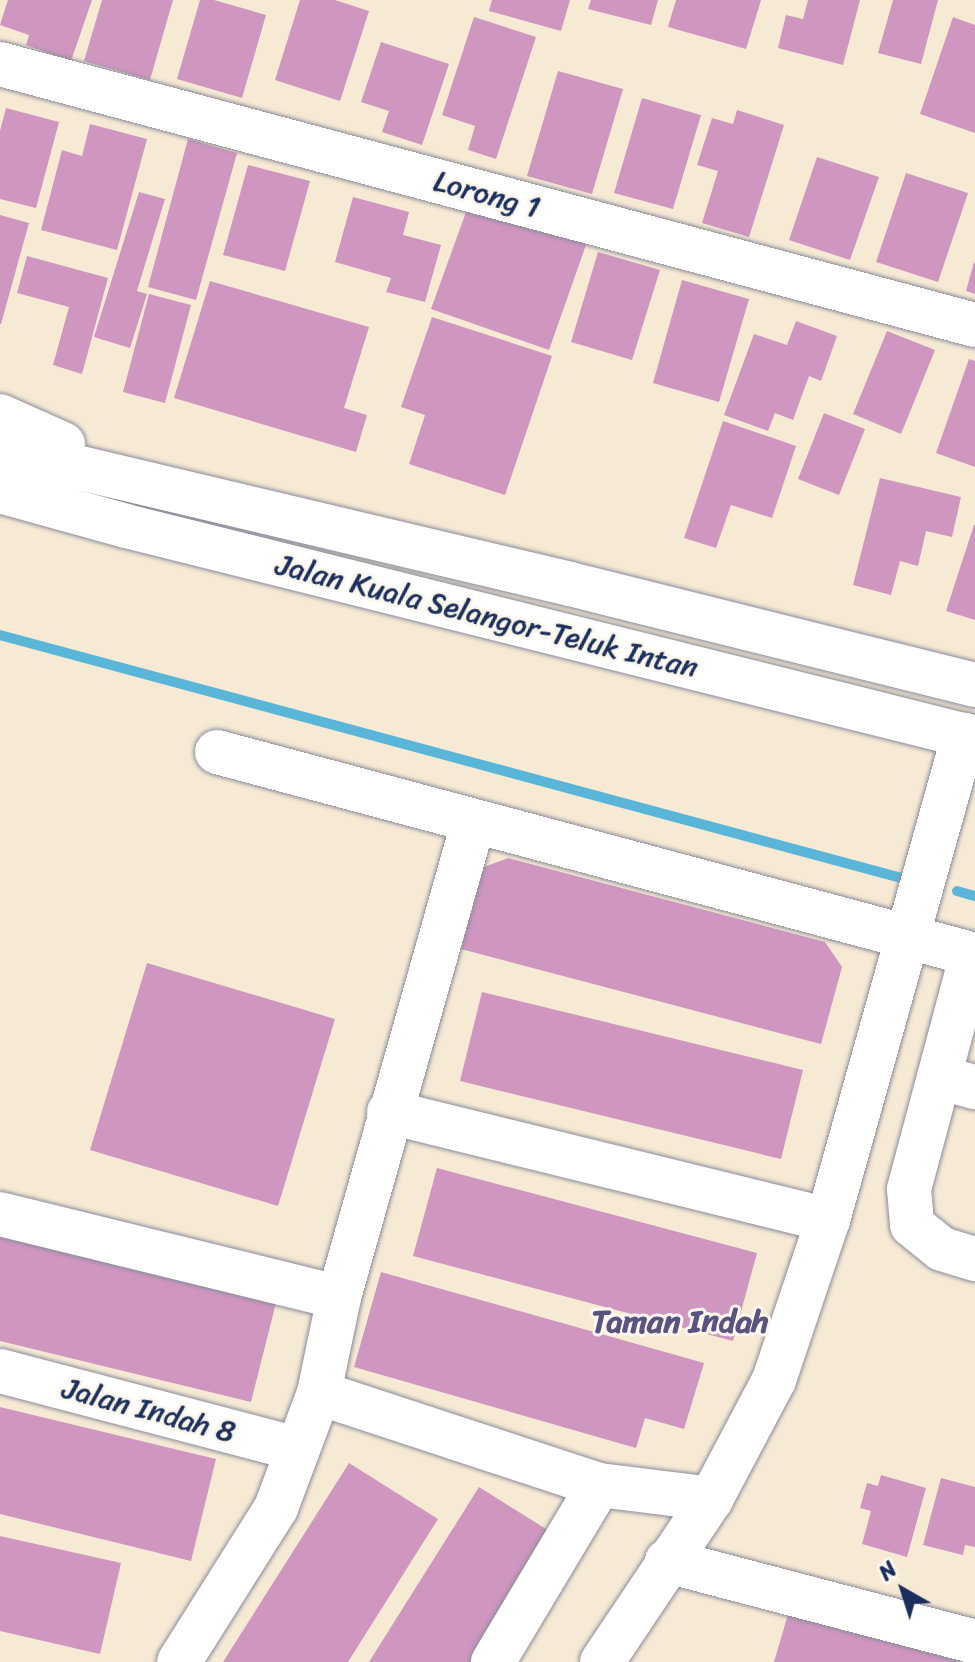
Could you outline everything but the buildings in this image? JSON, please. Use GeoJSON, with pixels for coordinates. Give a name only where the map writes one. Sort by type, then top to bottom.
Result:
{"type":"FeatureCollection","features":[{"type":"Feature","properties":{"kind":"main road","name":"Lorong 1"},"geometry":{"type":"LineString","coordinates":[[0,64],[975,325]]}},
{"type":"Feature","properties":{"kind":"main road"},"geometry":{"type":"LineString","coordinates":[[0,416],[150,483]]}},
{"type":"Feature","properties":{"kind":"main road","name":"Jalan Kuala Selangor-Teluk Intan"},"geometry":{"type":"LineString","coordinates":[[0,449],[975,685]]}},
{"type":"Feature","properties":{"kind":"main road","name":"Jalan Kuala Selangor-Teluk Intan"},"geometry":{"type":"LineString","coordinates":[[0,491],[126,526],[970,737]]}},
{"type":"Feature","properties":{"kind":"main road"},"geometry":{"type":"LineString","coordinates":[[0,510],[126,526]]}},
{"type":"Feature","properties":{"kind":"main road"},"geometry":{"type":"LineString","coordinates":[[602,1662],[711,1499],[774,1380],[828,1220],[905,936],[958,814],[970,737]]}},
{"type":"Feature","properties":{"kind":"main road"},"geometry":{"type":"LineString","coordinates":[[217,752],[973,954],[957,1082],[909,1189],[912,1225],[942,1249],[975,1259]]}},
{"type":"Feature","properties":{"kind":"main road"},"geometry":{"type":"LineString","coordinates":[[179,1662],[276,1508],[319,1393],[339,1297],[473,822]]}},
{"type":"Feature","properties":{"kind":"main road"},"geometry":{"type":"LineString","coordinates":[[389,1112],[828,1220]]}},
{"type":"Feature","properties":{"kind":"main road"},"geometry":{"type":"LineString","coordinates":[[0,1214],[339,1297]]}},
{"type":"Feature","properties":{"kind":"main road","name":"Jalan Indah 8"},"geometry":{"type":"LineString","coordinates":[[0,1371],[297,1449]]}},
{"type":"Feature","properties":{"kind":"main road"},"geometry":{"type":"LineString","coordinates":[[319,1393],[599,1485],[711,1499]]}},
{"type":"Feature","properties":{"kind":"main road"},"geometry":{"type":"LineString","coordinates":[[493,1662],[599,1485]]}},
{"type":"Feature","properties":{"kind":"main road"},"geometry":{"type":"LineString","coordinates":[[667,1561],[975,1642]]}},
{"type":"Feature","properties":{"kind":"waterway"},"geometry":{"type":"LineString","coordinates":[[0,635],[905,879]]}},
{"type":"Feature","properties":{"kind":"waterway"},"geometry":{"type":"LineString","coordinates":[[957,891],[975,896]]}},
{"type":"Feature","properties":{"kind":"district","name":"Taman Indah"},"geometry":{"type":"Point","coordinates":[680,1322]}}]}
